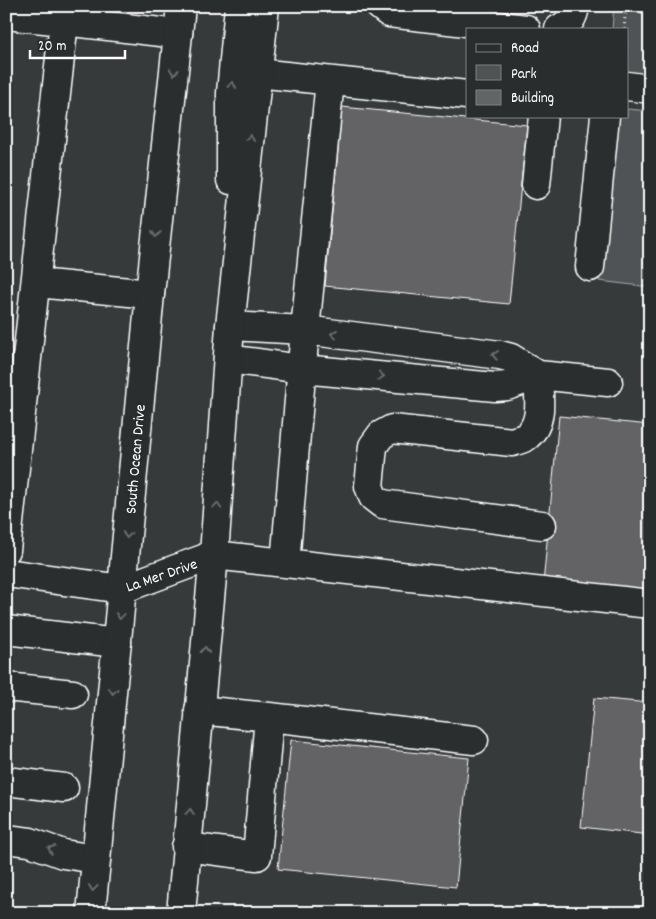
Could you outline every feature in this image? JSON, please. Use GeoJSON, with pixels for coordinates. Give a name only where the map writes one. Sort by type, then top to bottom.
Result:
{"type":"FeatureCollection","features":[{"type":"Feature","properties":{"kind":"main road","name":"South Ocean Drive"},"geometry":{"type":"LineString","coordinates":[[91,913],[150,294],[181,6]]}},
{"type":"Feature","properties":{"kind":"main road"},"geometry":{"type":"LineString","coordinates":[[230,326],[231,93],[239,6]]}},
{"type":"Feature","properties":{"kind":"main road"},"geometry":{"type":"LineString","coordinates":[[180,913],[214,555],[230,326],[265,6]]}},
{"type":"Feature","properties":{"kind":"main road"},"geometry":{"type":"LineString","coordinates":[[380,6],[389,13],[517,28]]}},
{"type":"Feature","properties":{"kind":"main road"},"geometry":{"type":"LineString","coordinates":[[562,28],[565,27],[574,15],[575,6]]}},
{"type":"Feature","properties":{"kind":"main road"},"geometry":{"type":"LineString","coordinates":[[6,15],[178,34]]}},
{"type":"Feature","properties":{"kind":"main road"},"geometry":{"type":"LineString","coordinates":[[6,550],[37,283],[64,22]]}},
{"type":"Feature","properties":{"kind":"main road"},"geometry":{"type":"LineString","coordinates":[[258,73],[466,95]]}},
{"type":"Feature","properties":{"kind":"main road"},"geometry":{"type":"LineString","coordinates":[[285,563],[305,330],[330,81]]}},
{"type":"Feature","properties":{"kind":"main road"},"geometry":{"type":"LineString","coordinates":[[628,86],[650,89]]}},
{"type":"Feature","properties":{"kind":"main road"},"geometry":{"type":"LineString","coordinates":[[536,184],[543,118]]}},
{"type":"Feature","properties":{"kind":"main road"},"geometry":{"type":"LineString","coordinates":[[590,267],[605,118]]}},
{"type":"Feature","properties":{"kind":"main road"},"geometry":{"type":"LineString","coordinates":[[37,283],[150,294]]}},
{"type":"Feature","properties":{"kind":"main road"},"geometry":{"type":"LineString","coordinates":[[230,326],[305,330],[500,355],[511,358],[538,374],[608,382]]}},
{"type":"Feature","properties":{"kind":"main road"},"geometry":{"type":"LineString","coordinates":[[228,359],[302,369],[494,387],[508,386],[538,374]]}},
{"type":"Feature","properties":{"kind":"main road"},"geometry":{"type":"LineString","coordinates":[[538,374],[539,409],[536,426],[526,437],[512,442],[392,429],[380,435],[373,446],[369,486],[373,497],[382,504],[542,525]]}},
{"type":"Feature","properties":{"kind":"main road","name":"La Mer Drive"},"geometry":{"type":"LineString","coordinates":[[6,573],[122,589],[214,555],[650,604]]}},
{"type":"Feature","properties":{"kind":"main road"},"geometry":{"type":"LineString","coordinates":[[6,630],[117,643]]}},
{"type":"Feature","properties":{"kind":"main road"},"geometry":{"type":"LineString","coordinates":[[6,687],[73,694]]}},
{"type":"Feature","properties":{"kind":"main road"},"geometry":{"type":"LineString","coordinates":[[199,710],[474,740]]}},
{"type":"Feature","properties":{"kind":"main road"},"geometry":{"type":"LineString","coordinates":[[186,847],[258,856],[269,717]]}},
{"type":"Feature","properties":{"kind":"main road"},"geometry":{"type":"LineString","coordinates":[[6,781],[64,788]]}},
{"type":"Feature","properties":{"kind":"main road"},"geometry":{"type":"LineString","coordinates":[[6,839],[30,842],[63,854],[96,859]]}},
{"type":"Feature","properties":{"kind":"path"},"geometry":{"type":"LineString","coordinates":[[624,28],[626,9],[650,13]]}},
{"type":"Feature","properties":{"kind":"green space"},"geometry":{"type":"Polygon","coordinates":[[[614,6],[650,6],[650,82],[628,79],[628,28],[612,28],[614,6]]]}},
{"type":"Feature","properties":{"kind":"green space"},"geometry":{"type":"Polygon","coordinates":[[[628,109],[650,111],[650,287],[599,281],[616,118],[628,118],[628,109]]]}},
{"type":"Feature","properties":{"kind":"building"},"geometry":{"type":"Polygon","coordinates":[[[342,107],[527,125],[509,304],[325,286],[342,107]]]}},
{"type":"Feature","properties":{"kind":"building"},"geometry":{"type":"Polygon","coordinates":[[[559,416],[650,425],[650,594],[543,584],[559,416]]]}},
{"type":"Feature","properties":{"kind":"building"},"geometry":{"type":"Polygon","coordinates":[[[594,698],[650,703],[650,835],[581,827],[594,698]]]}},
{"type":"Feature","properties":{"kind":"building"},"geometry":{"type":"Polygon","coordinates":[[[291,740],[469,758],[456,887],[278,869],[291,740]]]}}]}
